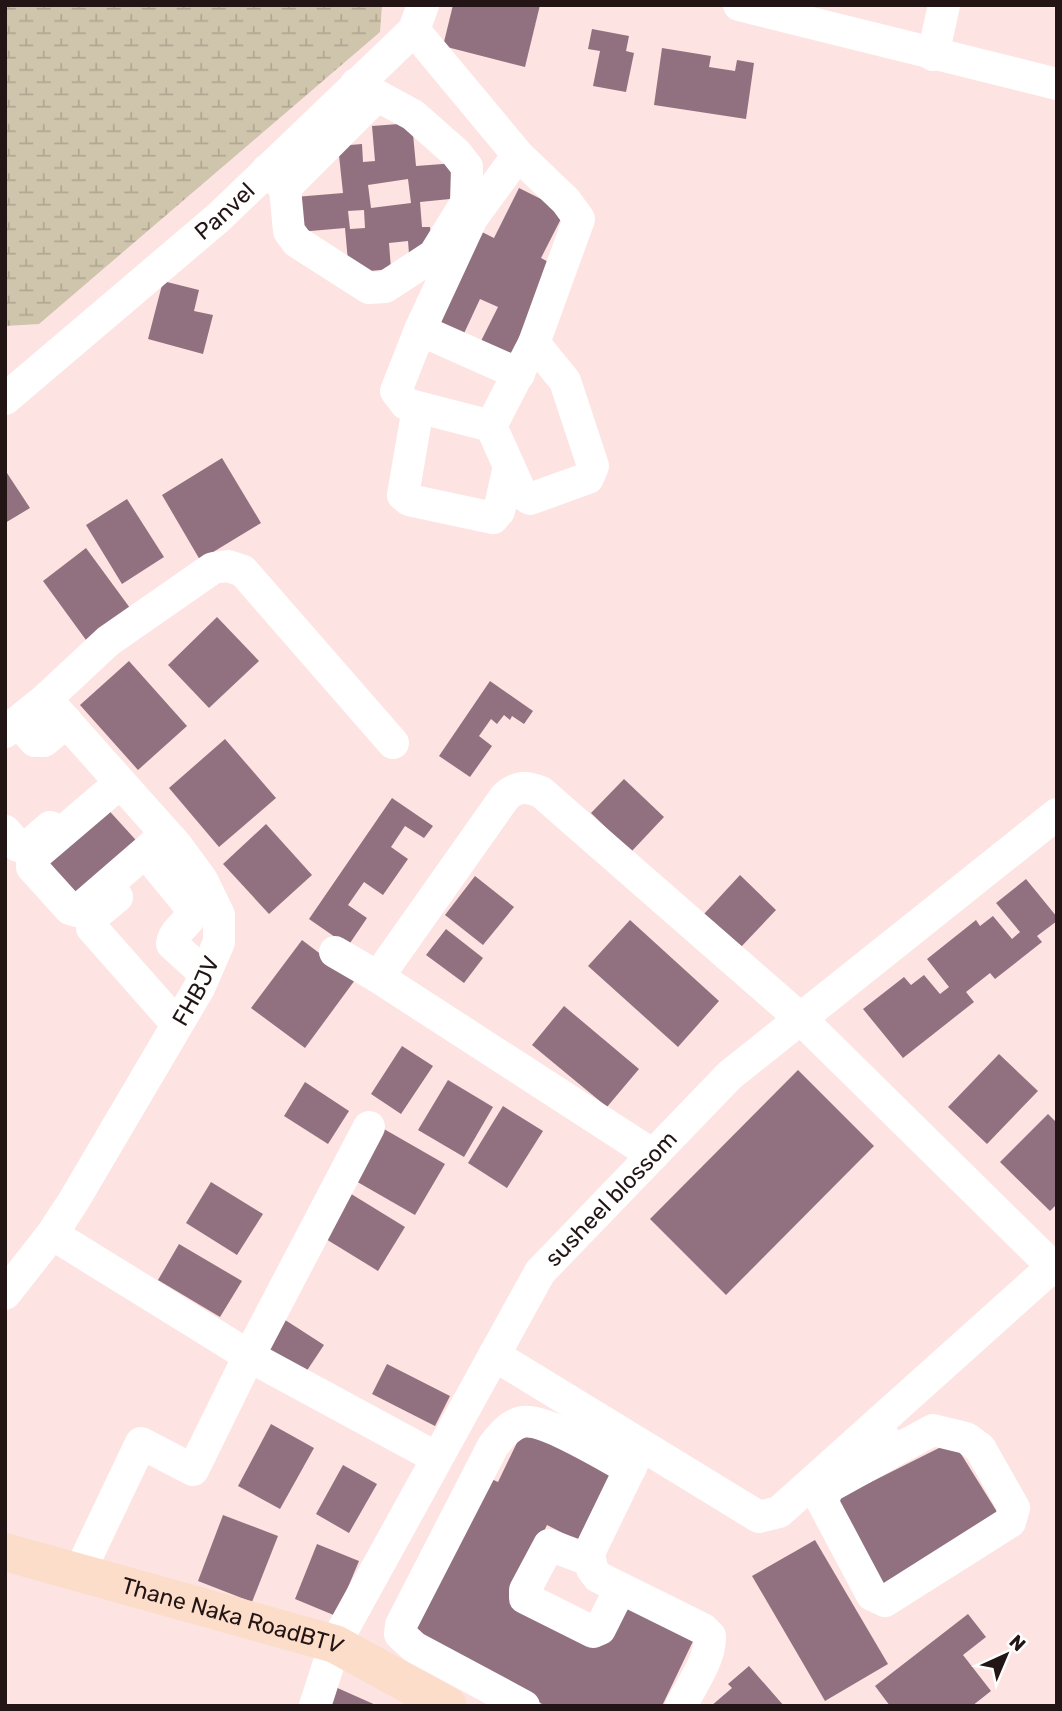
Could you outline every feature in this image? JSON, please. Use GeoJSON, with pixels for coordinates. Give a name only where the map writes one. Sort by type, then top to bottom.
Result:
{"type":"FeatureCollection","features":[{"type":"Feature","properties":{"kind":"main road","name":"Thane Naka RoadBTV"},"geometry":{"type":"LineString","coordinates":[[5,1552],[335,1644],[448,1706]]}},
{"type":"Feature","properties":{"kind":"street"},"geometry":{"type":"LineString","coordinates":[[739,5],[779,10],[933,55],[1057,84]]}},
{"type":"Feature","properties":{"kind":"street"},"geometry":{"type":"LineString","coordinates":[[933,55],[944,5]]}},
{"type":"Feature","properties":{"kind":"street"},"geometry":{"type":"LineString","coordinates":[[418,18],[518,155],[566,201],[579,219],[534,343],[491,426]]}},
{"type":"Feature","properties":{"kind":"street","name":"Panvel"},"geometry":{"type":"LineString","coordinates":[[5,400],[218,218],[276,179],[367,90],[418,18]]}},
{"type":"Feature","properties":{"kind":"street"},"geometry":{"type":"LineString","coordinates":[[276,179],[289,231],[297,242],[369,288],[385,287],[434,256],[466,202],[467,167],[456,153],[413,115],[367,90]]}},
{"type":"Feature","properties":{"kind":"street"},"geometry":{"type":"LineString","coordinates":[[491,426],[406,404],[396,391],[420,330],[472,218],[518,155]]}},
{"type":"Feature","properties":{"kind":"street"},"geometry":{"type":"LineString","coordinates":[[420,330],[519,374]]}},
{"type":"Feature","properties":{"kind":"street"},"geometry":{"type":"LineString","coordinates":[[491,426],[521,493],[530,499],[589,478],[593,466],[565,381],[534,343]]}},
{"type":"Feature","properties":{"kind":"street"},"geometry":{"type":"LineString","coordinates":[[418,408],[403,495],[409,500],[493,517],[499,511],[509,466]]}},
{"type":"Feature","properties":{"kind":"street"},"geometry":{"type":"LineString","coordinates":[[12,742],[44,741],[56,710],[108,641],[213,568],[228,566],[243,571],[393,743]]}},
{"type":"Feature","properties":{"kind":"street","name":"FHBJV"},"geometry":{"type":"LineString","coordinates":[[5,1294],[52,1234],[204,975],[219,942],[219,915],[180,871],[117,779],[56,710]]}},
{"type":"Feature","properties":{"kind":"street"},"geometry":{"type":"LineString","coordinates":[[5,831],[18,846],[27,846],[117,779]]}},
{"type":"Feature","properties":{"kind":"street"},"geometry":{"type":"LineString","coordinates":[[117,779],[32,858],[32,867],[70,909],[77,911],[180,871]]}},
{"type":"Feature","properties":{"kind":"street"},"geometry":{"type":"LineString","coordinates":[[378,977],[505,797],[515,788],[527,787],[541,792],[800,1019],[1055,1269],[779,1512],[758,1517],[635,1458],[543,1424],[515,1424],[493,1446],[401,1625],[400,1634],[414,1647],[524,1706]]}},
{"type":"Feature","properties":{"kind":"street","name":"susheel blossom"},"geometry":{"type":"LineString","coordinates":[[315,1706],[335,1644],[540,1272],[730,1075],[1057,814]]}},
{"type":"Feature","properties":{"kind":"street"},"geometry":{"type":"LineString","coordinates":[[180,871],[193,910],[192,915],[172,939],[172,944],[204,975]]}},
{"type":"Feature","properties":{"kind":"street"},"geometry":{"type":"LineString","coordinates":[[176,1023],[92,928],[94,916],[180,871]]}},
{"type":"Feature","properties":{"kind":"street"},"geometry":{"type":"LineString","coordinates":[[335,952],[653,1155]]}},
{"type":"Feature","properties":{"kind":"street"},"geometry":{"type":"LineString","coordinates":[[141,984],[163,958],[204,975]]}},
{"type":"Feature","properties":{"kind":"street"},"geometry":{"type":"LineString","coordinates":[[79,1573],[141,1443],[193,1470],[369,1126]]}},
{"type":"Feature","properties":{"kind":"street"},"geometry":{"type":"LineString","coordinates":[[52,1234],[249,1356],[438,1458]]}},
{"type":"Feature","properties":{"kind":"street"},"geometry":{"type":"LineString","coordinates":[[494,1355],[635,1458]]}},
{"type":"Feature","properties":{"kind":"street"},"geometry":{"type":"LineString","coordinates":[[875,1426],[894,1451]]}},
{"type":"Feature","properties":{"kind":"street"},"geometry":{"type":"LineString","coordinates":[[933,1430],[966,1438],[980,1448],[1014,1508],[1010,1522],[885,1601],[872,1595],[821,1501],[829,1487],[894,1451],[933,1430]]}},
{"type":"Feature","properties":{"kind":"street"},"geometry":{"type":"LineString","coordinates":[[635,1458],[589,1553],[589,1560],[598,1577],[703,1629],[710,1636],[705,1657],[681,1706]]}},
{"type":"Feature","properties":{"kind":"street"},"geometry":{"type":"LineString","coordinates":[[589,1560],[549,1545],[525,1590],[525,1598],[593,1632],[600,1629],[620,1589]]}},
{"type":"Feature","properties":{"kind":"green space"},"geometry":{"type":"Polygon","coordinates":[[[5,5],[382,5],[380,32],[39,324],[5,326],[5,5]]]}},
{"type":"Feature","properties":{"kind":"building"},"geometry":{"type":"Polygon","coordinates":[[[453,5],[540,5],[525,67],[443,46],[453,5]]]}},
{"type":"Feature","properties":{"kind":"building"},"geometry":{"type":"Polygon","coordinates":[[[592,29],[629,36],[626,51],[634,53],[626,92],[593,86],[600,51],[588,49],[592,29]]]}},
{"type":"Feature","properties":{"kind":"building"},"geometry":{"type":"Polygon","coordinates":[[[662,48],[711,56],[709,67],[735,71],[737,60],[754,63],[746,119],[654,105],[662,48]]]}},
{"type":"Feature","properties":{"kind":"building"},"geometry":{"type":"Polygon","coordinates":[[[412,123],[416,166],[456,163],[460,198],[420,202],[422,227],[430,227],[433,252],[409,254],[408,241],[389,243],[391,269],[349,273],[345,228],[299,232],[295,197],[343,193],[338,146],[362,144],[363,162],[375,161],[372,126],[412,123]],[[408,179],[368,185],[371,208],[411,203],[408,179]],[[364,210],[348,211],[350,229],[365,228],[364,210]]]}},
{"type":"Feature","properties":{"kind":"building"},"geometry":{"type":"Polygon","coordinates":[[[519,188],[565,211],[541,258],[554,265],[509,363],[478,347],[498,307],[480,299],[460,342],[424,324],[472,227],[494,238],[519,188]]]}},
{"type":"Feature","properties":{"kind":"building"},"geometry":{"type":"Polygon","coordinates":[[[163,281],[199,290],[194,311],[213,315],[203,354],[148,339],[163,281]]]}},
{"type":"Feature","properties":{"kind":"building"},"geometry":{"type":"Polygon","coordinates":[[[222,458],[261,523],[200,560],[162,495],[222,458]]]}},
{"type":"Feature","properties":{"kind":"building"},"geometry":{"type":"Polygon","coordinates":[[[5,470],[30,508],[5,523],[5,470]]]}},
{"type":"Feature","properties":{"kind":"building"},"geometry":{"type":"Polygon","coordinates":[[[127,499],[164,557],[122,584],[86,525],[127,499]]]}},
{"type":"Feature","properties":{"kind":"building"},"geometry":{"type":"Polygon","coordinates":[[[86,548],[130,608],[86,640],[43,581],[86,548]]]}},
{"type":"Feature","properties":{"kind":"building"},"geometry":{"type":"Polygon","coordinates":[[[217,617],[259,661],[209,708],[168,665],[217,617]]]}},
{"type":"Feature","properties":{"kind":"building"},"geometry":{"type":"Polygon","coordinates":[[[129,661],[187,726],[138,770],[80,705],[129,661]]]}},
{"type":"Feature","properties":{"kind":"building"},"geometry":{"type":"Polygon","coordinates":[[[490,681],[533,711],[524,724],[512,716],[510,720],[504,715],[497,724],[491,719],[479,736],[492,746],[470,777],[439,756],[490,681]]]}},
{"type":"Feature","properties":{"kind":"building"},"geometry":{"type":"Polygon","coordinates":[[[225,739],[276,798],[219,847],[169,788],[225,739]]]}},
{"type":"Feature","properties":{"kind":"building"},"geometry":{"type":"Polygon","coordinates":[[[624,779],[664,817],[631,852],[591,813],[624,779]]]}},
{"type":"Feature","properties":{"kind":"building"},"geometry":{"type":"Polygon","coordinates":[[[392,798],[433,826],[424,838],[405,826],[391,847],[408,859],[383,895],[364,882],[348,905],[367,918],[348,946],[309,919],[392,798]]]}},
{"type":"Feature","properties":{"kind":"building"},"geometry":{"type":"Polygon","coordinates":[[[103,804],[144,849],[79,906],[39,859],[103,804]]]}},
{"type":"Feature","properties":{"kind":"building"},"geometry":{"type":"Polygon","coordinates":[[[266,824],[312,875],[269,914],[223,864],[266,824]]]}},
{"type":"Feature","properties":{"kind":"building"},"geometry":{"type":"Polygon","coordinates":[[[740,875],[776,910],[740,948],[704,914],[740,875]]]}},
{"type":"Feature","properties":{"kind":"building"},"geometry":{"type":"Polygon","coordinates":[[[475,876],[514,907],[483,945],[445,915],[475,876]]]}},
{"type":"Feature","properties":{"kind":"building"},"geometry":{"type":"Polygon","coordinates":[[[1026,879],[1057,917],[1057,921],[1037,936],[1042,942],[995,979],[990,973],[966,992],[974,1002],[903,1058],[863,1009],[904,977],[911,985],[924,975],[940,994],[949,987],[927,959],[976,920],[980,926],[993,916],[1012,939],[1020,932],[996,903],[1026,879]]]}},
{"type":"Feature","properties":{"kind":"building"},"geometry":{"type":"Polygon","coordinates":[[[630,920],[719,1001],[678,1047],[588,966],[630,920]]]}},
{"type":"Feature","properties":{"kind":"building"},"geometry":{"type":"Polygon","coordinates":[[[446,929],[483,958],[464,983],[426,955],[446,929]]]}},
{"type":"Feature","properties":{"kind":"building"},"geometry":{"type":"Polygon","coordinates":[[[302,940],[355,980],[305,1048],[251,1008],[302,940]]]}},
{"type":"Feature","properties":{"kind":"building"},"geometry":{"type":"Polygon","coordinates":[[[564,1006],[639,1069],[607,1107],[532,1045],[564,1006]]]}},
{"type":"Feature","properties":{"kind":"building"},"geometry":{"type":"Polygon","coordinates":[[[402,1046],[433,1066],[401,1114],[371,1094],[402,1046]]]}},
{"type":"Feature","properties":{"kind":"building"},"geometry":{"type":"Polygon","coordinates":[[[999,1054],[1038,1091],[987,1144],[948,1107],[999,1054]]]}},
{"type":"Feature","properties":{"kind":"building"},"geometry":{"type":"Polygon","coordinates":[[[798,1070],[874,1146],[726,1295],[650,1219],[798,1070]]]}},
{"type":"Feature","properties":{"kind":"building"},"geometry":{"type":"Polygon","coordinates":[[[448,1080],[493,1107],[464,1157],[418,1130],[448,1080]]]}},
{"type":"Feature","properties":{"kind":"building"},"geometry":{"type":"Polygon","coordinates":[[[305,1082],[349,1111],[328,1144],[284,1116],[305,1082]]]}},
{"type":"Feature","properties":{"kind":"building"},"geometry":{"type":"Polygon","coordinates":[[[503,1106],[543,1131],[507,1188],[468,1163],[503,1106]]]}},
{"type":"Feature","properties":{"kind":"building"},"geometry":{"type":"Polygon","coordinates":[[[1048,1114],[1057,1123],[1057,1204],[1050,1211],[1000,1162],[1048,1114]]]}},
{"type":"Feature","properties":{"kind":"building"},"geometry":{"type":"Polygon","coordinates":[[[377,1125],[445,1164],[415,1215],[347,1176],[377,1125]]]}},
{"type":"Feature","properties":{"kind":"building"},"geometry":{"type":"Polygon","coordinates":[[[211,1182],[263,1214],[237,1255],[186,1223],[211,1182]]]}},
{"type":"Feature","properties":{"kind":"building"},"geometry":{"type":"Polygon","coordinates":[[[348,1192],[405,1227],[378,1271],[321,1236],[348,1192]]]}},
{"type":"Feature","properties":{"kind":"building"},"geometry":{"type":"Polygon","coordinates":[[[179,1244],[242,1281],[220,1317],[158,1280],[179,1244]]]}},
{"type":"Feature","properties":{"kind":"building"},"geometry":{"type":"Polygon","coordinates":[[[279,1316],[324,1345],[304,1375],[259,1346],[279,1316]]]}},
{"type":"Feature","properties":{"kind":"building"},"geometry":{"type":"Polygon","coordinates":[[[387,1364],[450,1396],[435,1426],[372,1394],[387,1364]]]}},
{"type":"Feature","properties":{"kind":"building"},"geometry":{"type":"Polygon","coordinates":[[[271,1424],[314,1448],[280,1509],[238,1486],[271,1424]]]}},
{"type":"Feature","properties":{"kind":"building"},"geometry":{"type":"Polygon","coordinates":[[[525,1426],[623,1474],[588,1546],[547,1525],[510,1601],[598,1645],[623,1599],[696,1635],[662,1706],[546,1706],[404,1631],[485,1476],[498,1482],[525,1426]]]}},
{"type":"Feature","properties":{"kind":"building"},"geometry":{"type":"Polygon","coordinates":[[[953,1441],[999,1515],[884,1590],[835,1500],[953,1441]]]}},
{"type":"Feature","properties":{"kind":"building"},"geometry":{"type":"Polygon","coordinates":[[[343,1465],[377,1484],[349,1533],[316,1514],[343,1465]]]}},
{"type":"Feature","properties":{"kind":"building"},"geometry":{"type":"Polygon","coordinates":[[[223,1515],[278,1536],[252,1602],[198,1581],[223,1515]]]}},
{"type":"Feature","properties":{"kind":"building"},"geometry":{"type":"Polygon","coordinates":[[[815,1540],[888,1664],[825,1701],[752,1576],[815,1540]]]}},
{"type":"Feature","properties":{"kind":"building"},"geometry":{"type":"Polygon","coordinates":[[[317,1544],[359,1561],[336,1616],[295,1599],[317,1544]]]}},
{"type":"Feature","properties":{"kind":"building"},"geometry":{"type":"Polygon","coordinates":[[[968,1614],[986,1637],[963,1655],[991,1691],[972,1706],[890,1706],[875,1686],[968,1614]]]}},
{"type":"Feature","properties":{"kind":"building"},"geometry":{"type":"Polygon","coordinates":[[[749,1666],[784,1706],[711,1706],[732,1688],[728,1684],[749,1666]]]}},
{"type":"Feature","properties":{"kind":"building"},"geometry":{"type":"Polygon","coordinates":[[[333,1686],[378,1706],[324,1706],[333,1686]]]}}]}
